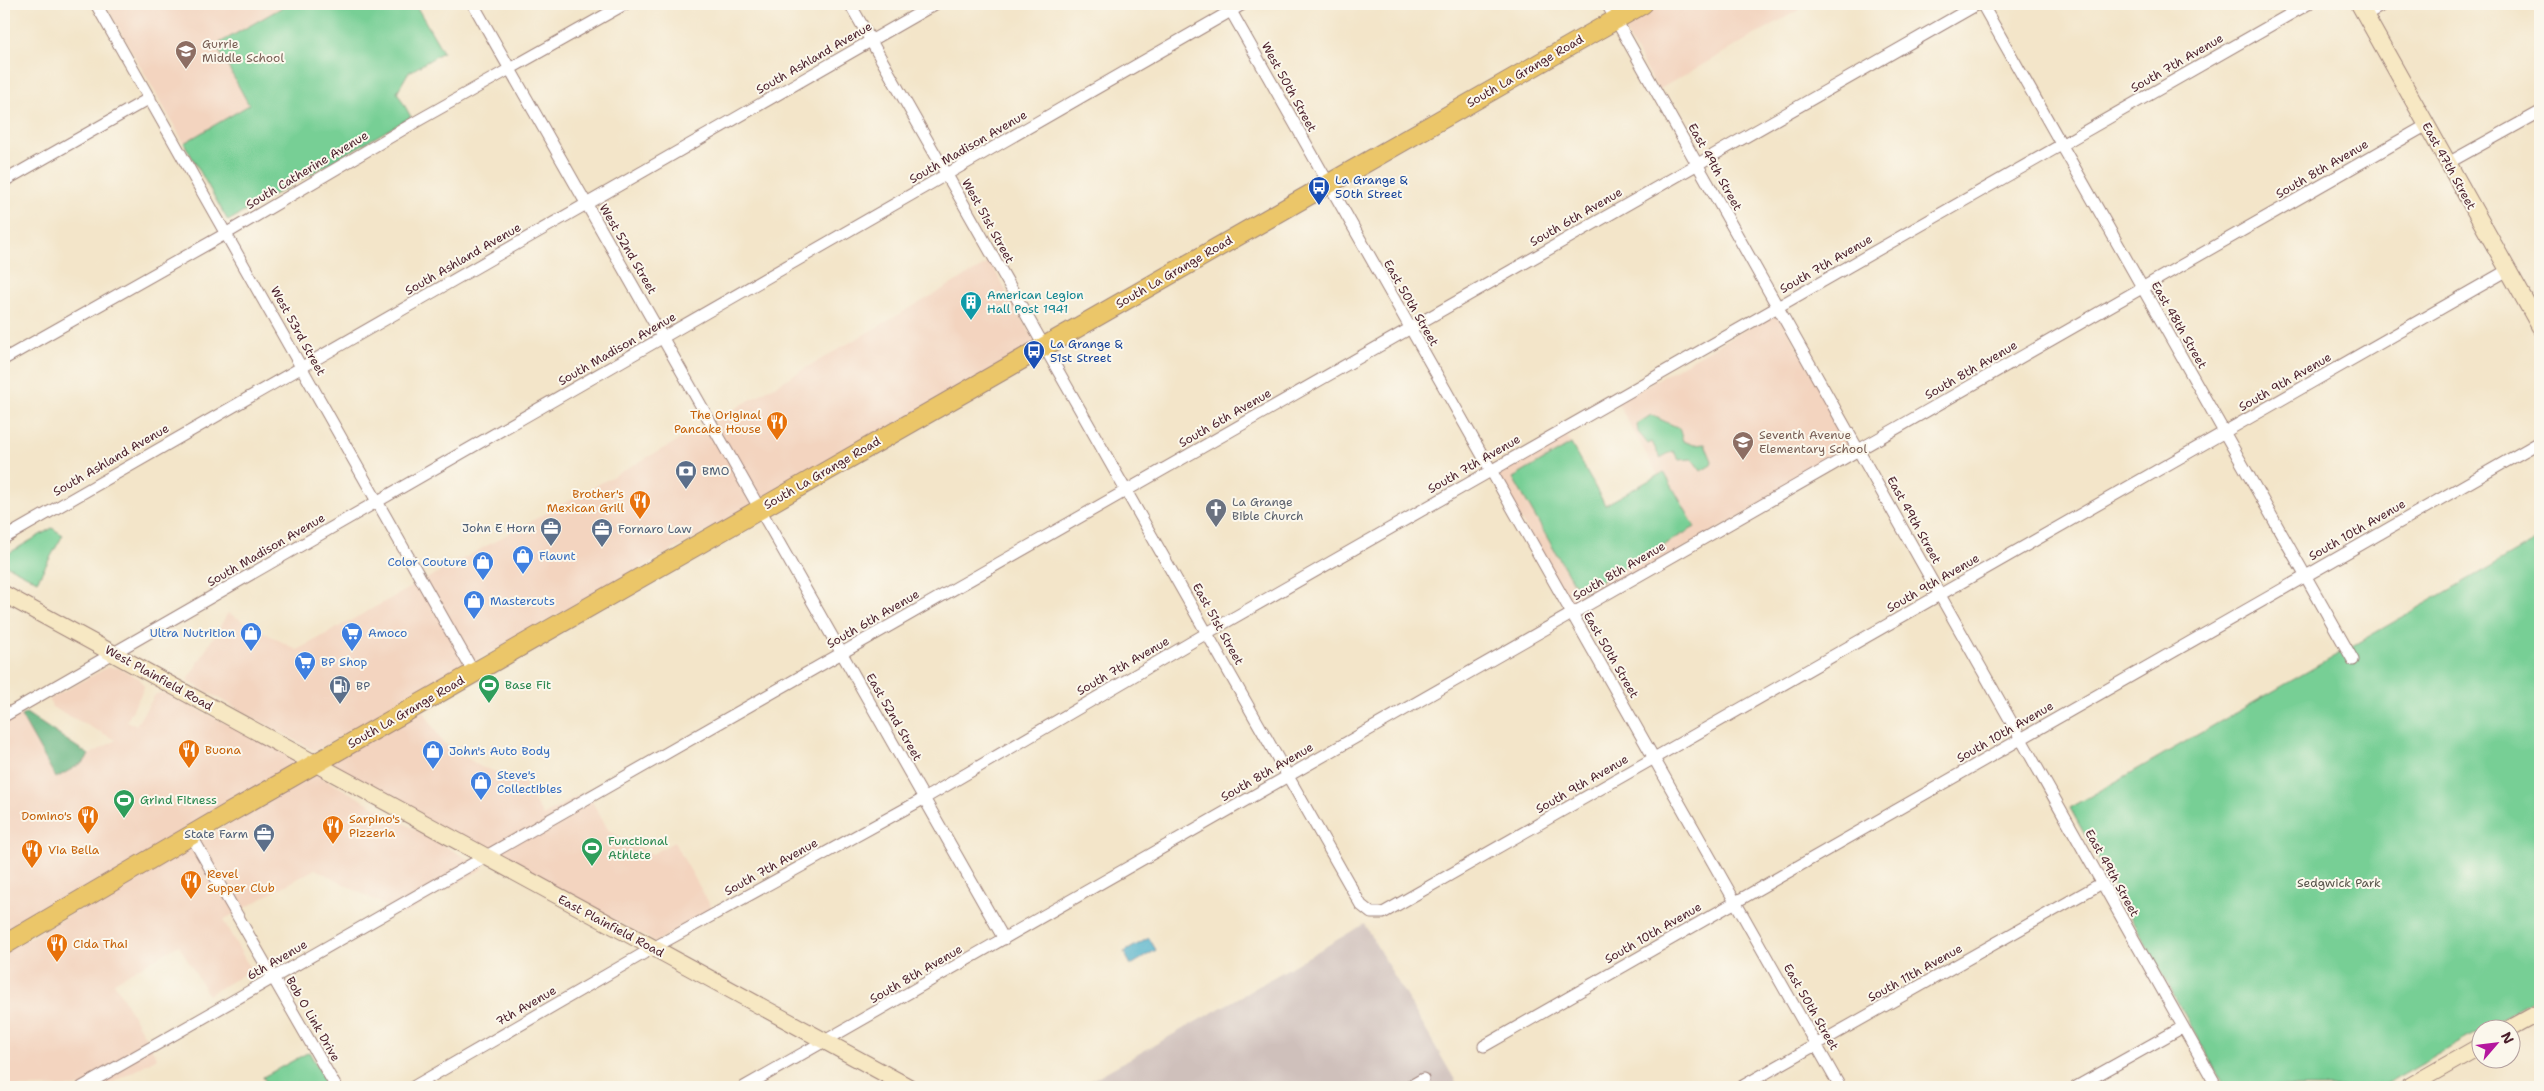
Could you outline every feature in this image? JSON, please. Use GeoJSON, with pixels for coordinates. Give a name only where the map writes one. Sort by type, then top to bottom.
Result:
{"type":"FeatureCollection","features":[{"type":"Feature","properties":{"kind":"main road","name":"South La Grange Road"},"geometry":{"type":"LineString","coordinates":[[4,945],[314,764],[1328,184],[1611,11],[1642,4]]}},
{"type":"Feature","properties":{"kind":"main road","name":"East 47th Street"},"geometry":{"type":"LineString","coordinates":[[2362,9],[2508,270],[2536,308],[2540,327]]}},
{"type":"Feature","properties":{"kind":"main road","name":"West Plainfield Road"},"geometry":{"type":"LineString","coordinates":[[4,594],[314,764]]}},
{"type":"Feature","properties":{"kind":"main road","name":"East Plainfield Road"},"geometry":{"type":"LineString","coordinates":[[314,764],[909,1087]]}},
{"type":"Feature","properties":{"kind":"main road"},"geometry":{"type":"LineString","coordinates":[[2522,1022],[2540,1012]]}},
{"type":"Feature","properties":{"kind":"main road"},"geometry":{"type":"LineString","coordinates":[[2408,1087],[2472,1052]]}},
{"type":"Feature","properties":{"kind":"street","name":"West 53rd Street"},"geometry":{"type":"LineString","coordinates":[[96,4],[474,673]]}},
{"type":"Feature","properties":{"kind":"street","name":"West 52nd Street"},"geometry":{"type":"LineString","coordinates":[[473,4],[760,509]]}},
{"type":"Feature","properties":{"kind":"street","name":"South Catherine Avenue"},"geometry":{"type":"LineString","coordinates":[[4,359],[227,233],[419,120],[511,70],[625,4]]}},
{"type":"Feature","properties":{"kind":"street","name":"West 51st Street"},"geometry":{"type":"LineString","coordinates":[[850,4],[1044,346]]}},
{"type":"Feature","properties":{"kind":"street","name":"South Ashland Avenue"},"geometry":{"type":"LineString","coordinates":[[4,538],[935,4]]}},
{"type":"Feature","properties":{"kind":"street","name":"South Madison Avenue"},"geometry":{"type":"LineString","coordinates":[[4,716],[947,175],[1229,7],[1243,4]]}},
{"type":"Feature","properties":{"kind":"street","name":"East 48th Street"},"geometry":{"type":"LineString","coordinates":[[1980,4],[2353,660]]}},
{"type":"Feature","properties":{"kind":"street","name":"South 6th Avenue"},"geometry":{"type":"LineString","coordinates":[[485,857],[1980,4]]}},
{"type":"Feature","properties":{"kind":"street","name":"South 7th Avenue"},"geometry":{"type":"LineString","coordinates":[[653,948],[925,798],[1207,633],[2308,4]]}},
{"type":"Feature","properties":{"kind":"street"},"geometry":{"type":"LineString","coordinates":[[2362,9],[2385,4]]}},
{"type":"Feature","properties":{"kind":"street","name":"West 50th Street"},"geometry":{"type":"LineString","coordinates":[[1229,7],[1328,184]]}},
{"type":"Feature","properties":{"kind":"street","name":"East 49th Street"},"geometry":{"type":"LineString","coordinates":[[1611,11],[2217,1087]]}},
{"type":"Feature","properties":{"kind":"street"},"geometry":{"type":"LineString","coordinates":[[4,182],[150,98]]}},
{"type":"Feature","properties":{"kind":"street"},"geometry":{"type":"LineString","coordinates":[[2448,163],[2540,112]]}},
{"type":"Feature","properties":{"kind":"street","name":"South 8th Avenue"},"geometry":{"type":"LineString","coordinates":[[744,1087],[826,1042],[2427,125]]}},
{"type":"Feature","properties":{"kind":"street","name":"East 50th Street"},"geometry":{"type":"LineString","coordinates":[[1328,184],[1840,1087]]}},
{"type":"Feature","properties":{"kind":"street","name":"South 9th Avenue"},"geometry":{"type":"LineString","coordinates":[[1371,913],[1383,913],[2508,270]]}},
{"type":"Feature","properties":{"kind":"street","name":"East 51st Street"},"geometry":{"type":"LineString","coordinates":[[1044,346],[1361,905],[1371,913]]}},
{"type":"Feature","properties":{"kind":"street","name":"South 10th Avenue"},"geometry":{"type":"LineString","coordinates":[[1484,1046],[2540,442]]}},
{"type":"Feature","properties":{"kind":"street","name":"East 52nd Street"},"geometry":{"type":"LineString","coordinates":[[760,509],[1004,939]]}},
{"type":"Feature","properties":{"kind":"street","name":"Bob O Link Drive"},"geometry":{"type":"LineString","coordinates":[[191,835],[336,1087]]}},
{"type":"Feature","properties":{"kind":"street","name":"6th Avenue"},"geometry":{"type":"LineString","coordinates":[[82,1087],[485,857]]}},
{"type":"Feature","properties":{"kind":"street","name":"South 11th Avenue"},"geometry":{"type":"LineString","coordinates":[[1742,1087],[2102,883]]}},
{"type":"Feature","properties":{"kind":"street","name":"7th Avenue"},"geometry":{"type":"LineString","coordinates":[[413,1087],[653,948]]}},
{"type":"Feature","properties":{"kind":"street"},"geometry":{"type":"LineString","coordinates":[[2076,1087],[2183,1027]]}},
{"type":"Feature","properties":{"kind":"street"},"geometry":{"type":"LineString","coordinates":[[1409,1087],[1423,1079]]}},
{"type":"Feature","properties":{"kind":"shaded area","name":"Gurrie Middle School"},"geometry":{"type":"Polygon","coordinates":[[[105,4],[288,4],[216,45],[249,105],[184,143],[105,4]]]}},
{"type":"Feature","properties":{"kind":"shaded area"},"geometry":{"type":"Polygon","coordinates":[[[1652,4],[1809,4],[1658,90],[1620,22],[1652,4]]]}},
{"type":"Feature","properties":{"kind":"shaded area"},"geometry":{"type":"Polygon","coordinates":[[[990,262],[1037,346],[315,751],[187,681],[228,613],[297,650],[710,423],[990,262]]]}},
{"type":"Feature","properties":{"kind":"shaded area","name":"Seventh Avenue Elementary School"},"geometry":{"type":"Polygon","coordinates":[[[1777,312],[1856,450],[1573,611],[1494,472],[1564,432],[1606,505],[1658,475],[1617,402],[1777,312]]]}},
{"type":"Feature","properties":{"kind":"shaded area"},"geometry":{"type":"Polygon","coordinates":[[[108,667],[119,668],[139,678],[144,686],[127,721],[136,725],[155,695],[165,693],[308,764],[4,943],[4,719],[18,710],[56,778],[84,762],[89,755],[116,740],[52,707],[50,699],[108,667]]]}},
{"type":"Feature","properties":{"kind":"shaded area"},"geometry":{"type":"Polygon","coordinates":[[[421,706],[442,742],[481,767],[523,780],[543,816],[586,791],[609,831],[652,854],[674,842],[713,910],[655,942],[321,763],[421,706]]]}},
{"type":"Feature","properties":{"kind":"shaded area"},"geometry":{"type":"Polygon","coordinates":[[[316,774],[484,868],[403,915],[315,869],[223,920],[251,970],[208,995],[179,945],[114,982],[157,1058],[109,1085],[110,1087],[4,1087],[4,952],[316,774]]]}},
{"type":"Feature","properties":{"kind":"shaded area"},"geometry":{"type":"Polygon","coordinates":[[[1364,924],[1459,1087],[1079,1087],[1240,997],[1364,924]]]}},
{"type":"Feature","properties":{"kind":"green space"},"geometry":{"type":"Polygon","coordinates":[[[288,4],[415,4],[443,52],[408,73],[397,92],[411,117],[228,221],[184,143],[249,105],[216,45],[288,4]]]}},
{"type":"Feature","properties":{"kind":"green space"},"geometry":{"type":"Polygon","coordinates":[[[1651,415],[1679,428],[1683,441],[1694,445],[1705,444],[1712,461],[1711,465],[1701,471],[1692,459],[1679,460],[1673,451],[1660,458],[1652,442],[1648,444],[1638,432],[1637,424],[1651,415]]]}},
{"type":"Feature","properties":{"kind":"green space"},"geometry":{"type":"Polygon","coordinates":[[[1571,444],[1605,505],[1664,472],[1695,527],[1579,593],[1513,478],[1571,444]]]}},
{"type":"Feature","properties":{"kind":"green space"},"geometry":{"type":"Polygon","coordinates":[[[52,528],[63,535],[37,581],[4,564],[4,556],[52,528]]]}},
{"type":"Feature","properties":{"kind":"green space","name":"Sedgwick Park"},"geometry":{"type":"Polygon","coordinates":[[[2540,538],[2540,996],[2502,1018],[2472,1018],[2472,1035],[2382,1087],[2225,1087],[2070,808],[2540,538]]]}},
{"type":"Feature","properties":{"kind":"green space"},"geometry":{"type":"Polygon","coordinates":[[[26,713],[89,755],[84,762],[56,778],[21,716],[26,713]]]}},
{"type":"Feature","properties":{"kind":"green space"},"geometry":{"type":"Polygon","coordinates":[[[309,1052],[329,1087],[269,1087],[263,1077],[309,1052]]]}},
{"type":"Feature","properties":{"kind":"water"},"geometry":{"type":"Polygon","coordinates":[[[1149,938],[1156,950],[1131,965],[1124,952],[1149,938]]]}},
{"type":"Feature","properties":{"kind":"place","name":"Gurrie Middle School"},"geometry":{"type":"Point","coordinates":[186,70]}},
{"type":"Feature","properties":{"kind":"place","name":"La Grange & 50th Street"},"geometry":{"type":"Point","coordinates":[1319,206]}},
{"type":"Feature","properties":{"kind":"place","name":"American Legion Hall Post 1941"},"geometry":{"type":"Point","coordinates":[971,321]}},
{"type":"Feature","properties":{"kind":"place","name":"La Grange & 51st Street"},"geometry":{"type":"Point","coordinates":[1034,370]}},
{"type":"Feature","properties":{"kind":"place","name":"The Original Pancake House"},"geometry":{"type":"Point","coordinates":[777,441]}},
{"type":"Feature","properties":{"kind":"place","name":"Seventh Avenue Elementary School"},"geometry":{"type":"Point","coordinates":[1743,461]}},
{"type":"Feature","properties":{"kind":"place","name":"BMO"},"geometry":{"type":"Point","coordinates":[686,490]}},
{"type":"Feature","properties":{"kind":"place","name":"Brother's Mexican Grill"},"geometry":{"type":"Point","coordinates":[640,520]}},
{"type":"Feature","properties":{"kind":"place","name":"La Grange Bible Church"},"geometry":{"type":"Point","coordinates":[1216,528]}},
{"type":"Feature","properties":{"kind":"place","name":"John E Horn"},"geometry":{"type":"Point","coordinates":[551,547]}},
{"type":"Feature","properties":{"kind":"place","name":"Fornaro Law"},"geometry":{"type":"Point","coordinates":[602,548]}},
{"type":"Feature","properties":{"kind":"place","name":"Flaunt"},"geometry":{"type":"Point","coordinates":[523,575]}},
{"type":"Feature","properties":{"kind":"place","name":"Color Couture"},"geometry":{"type":"Point","coordinates":[483,581]}},
{"type":"Feature","properties":{"kind":"place","name":"Mastercuts"},"geometry":{"type":"Point","coordinates":[474,620]}},
{"type":"Feature","properties":{"kind":"place","name":"Ultra Nutrition"},"geometry":{"type":"Point","coordinates":[251,652]}},
{"type":"Feature","properties":{"kind":"place","name":"Amoco"},"geometry":{"type":"Point","coordinates":[352,652]}},
{"type":"Feature","properties":{"kind":"place","name":"BP Shop"},"geometry":{"type":"Point","coordinates":[305,681]}},
{"type":"Feature","properties":{"kind":"place","name":"Base Fit"},"geometry":{"type":"Point","coordinates":[489,704]}},
{"type":"Feature","properties":{"kind":"place","name":"BP"},"geometry":{"type":"Point","coordinates":[340,705]}},
{"type":"Feature","properties":{"kind":"place","name":"Buona"},"geometry":{"type":"Point","coordinates":[189,769]}},
{"type":"Feature","properties":{"kind":"place","name":"John's Auto Body"},"geometry":{"type":"Point","coordinates":[433,770]}},
{"type":"Feature","properties":{"kind":"place","name":"Steve's Collectibles"},"geometry":{"type":"Point","coordinates":[481,801]}},
{"type":"Feature","properties":{"kind":"place","name":"Grind Fitness"},"geometry":{"type":"Point","coordinates":[124,819]}},
{"type":"Feature","properties":{"kind":"place","name":"Domino's"},"geometry":{"type":"Point","coordinates":[88,835]}},
{"type":"Feature","properties":{"kind":"place","name":"Sarpino's Pizzeria"},"geometry":{"type":"Point","coordinates":[333,845]}},
{"type":"Feature","properties":{"kind":"place","name":"State Farm"},"geometry":{"type":"Point","coordinates":[264,853]}},
{"type":"Feature","properties":{"kind":"place","name":"Functional Athlete"},"geometry":{"type":"Point","coordinates":[592,867]}},
{"type":"Feature","properties":{"kind":"place","name":"Via Bella"},"geometry":{"type":"Point","coordinates":[32,869]}},
{"type":"Feature","properties":{"kind":"place","name":"Revel Supper Club"},"geometry":{"type":"Point","coordinates":[191,900]}},
{"type":"Feature","properties":{"kind":"place","name":"Cida Thai"},"geometry":{"type":"Point","coordinates":[57,963]}}]}
